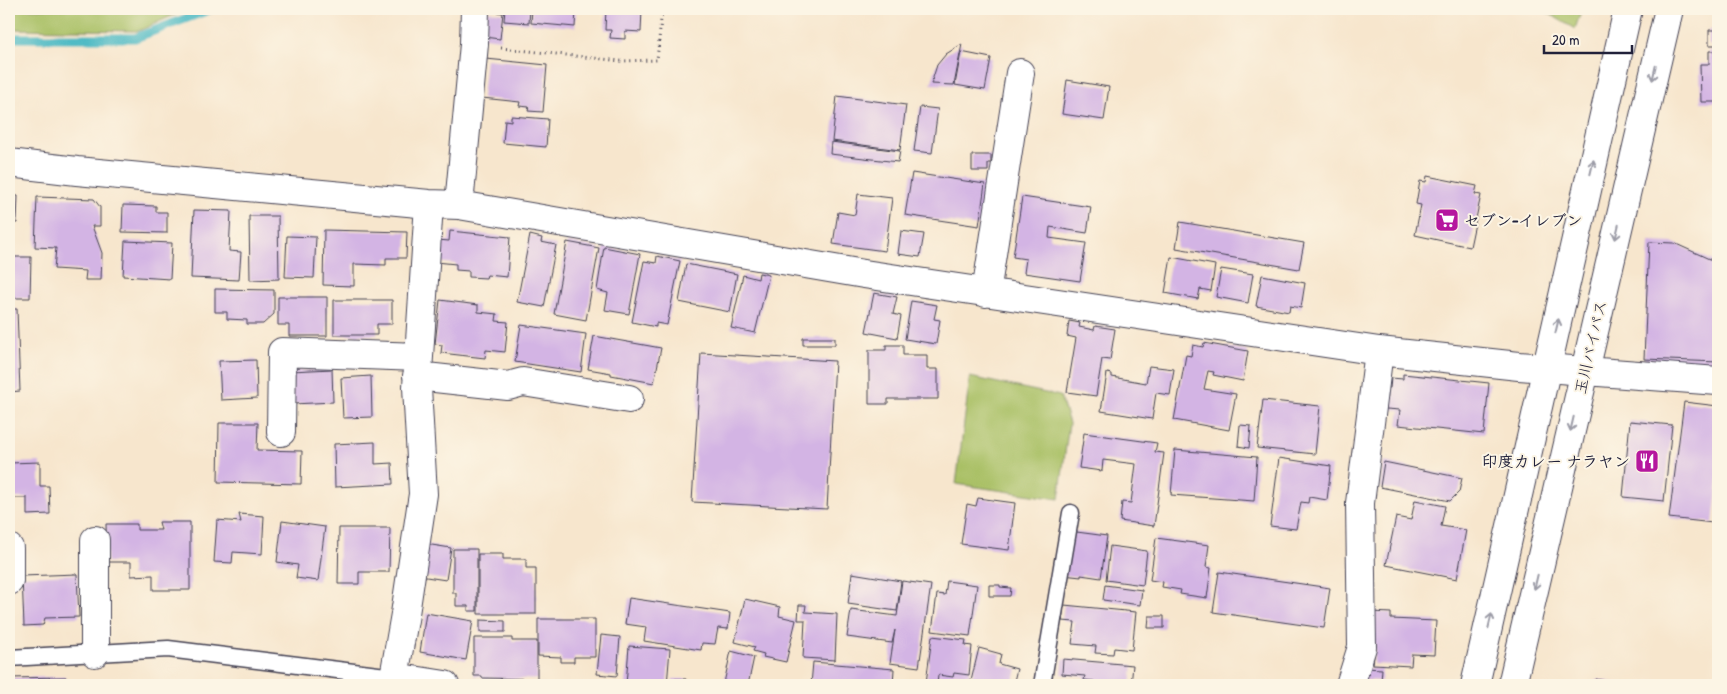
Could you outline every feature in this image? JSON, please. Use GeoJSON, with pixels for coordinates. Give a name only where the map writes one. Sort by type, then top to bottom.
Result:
{"type":"FeatureCollection","features":[{"type":"Feature","properties":{"kind":"main road"},"geometry":{"type":"LineString","coordinates":[[459,205],[474,44],[475,9]]}},
{"type":"Feature","properties":{"kind":"main road"},"geometry":{"type":"LineString","coordinates":[[1475,685],[1628,9]]}},
{"type":"Feature","properties":{"kind":"main road","name":"玉川バイパス"},"geometry":{"type":"LineString","coordinates":[[1512,685],[1669,9]]}},
{"type":"Feature","properties":{"kind":"main road"},"geometry":{"type":"LineString","coordinates":[[986,292],[1020,73]]}},
{"type":"Feature","properties":{"kind":"main road"},"geometry":{"type":"LineString","coordinates":[[9,163],[429,204],[459,205],[864,274],[1379,352],[1585,372],[1718,381]]}},
{"type":"Feature","properties":{"kind":"main road"},"geometry":{"type":"LineString","coordinates":[[429,204],[418,367],[423,494],[394,677],[445,685]]}},
{"type":"Feature","properties":{"kind":"main road"},"geometry":{"type":"LineString","coordinates":[[281,432],[282,352],[418,367],[508,386],[523,382],[629,399]]}},
{"type":"Feature","properties":{"kind":"main road"},"geometry":{"type":"LineString","coordinates":[[1350,685],[1362,647],[1360,503],[1379,352]]}},
{"type":"Feature","properties":{"kind":"main road"},"geometry":{"type":"LineString","coordinates":[[95,540],[95,653]]}},
{"type":"Feature","properties":{"kind":"main road"},"geometry":{"type":"LineString","coordinates":[[9,581],[10,548]]}},
{"type":"Feature","properties":{"kind":"main road"},"geometry":{"type":"LineString","coordinates":[[1484,647],[1520,654]]}},
{"type":"Feature","properties":{"kind":"lane"},"geometry":{"type":"LineString","coordinates":[[1042,685],[1071,513]]}},
{"type":"Feature","properties":{"kind":"lane"},"geometry":{"type":"LineString","coordinates":[[9,658],[168,649],[394,677]]}},
{"type":"Feature","properties":{"kind":"path"},"geometry":{"type":"LineString","coordinates":[[474,44],[621,62],[657,60],[662,9]]}},
{"type":"Feature","properties":{"kind":"green space"},"geometry":{"type":"Polygon","coordinates":[[[9,9],[187,9],[139,31],[9,29],[9,9]]]}},
{"type":"Feature","properties":{"kind":"green space"},"geometry":{"type":"Polygon","coordinates":[[[1541,9],[1582,9],[1575,29],[1541,9]]]}},
{"type":"Feature","properties":{"kind":"green space"},"geometry":{"type":"Polygon","coordinates":[[[970,377],[1060,396],[1069,423],[1059,499],[956,484],[970,377]]]}},
{"type":"Feature","properties":{"kind":"building"},"geometry":{"type":"Polygon","coordinates":[[[505,9],[530,9],[529,23],[504,21],[505,9]]]}},
{"type":"Feature","properties":{"kind":"building"},"geometry":{"type":"Polygon","coordinates":[[[532,9],[576,9],[575,27],[531,23],[532,9]]]}},
{"type":"Feature","properties":{"kind":"building"},"geometry":{"type":"Polygon","coordinates":[[[606,9],[642,9],[641,32],[625,31],[625,39],[610,38],[611,30],[605,30],[606,9]]]}},
{"type":"Feature","properties":{"kind":"building"},"geometry":{"type":"Polygon","coordinates":[[[488,11],[503,13],[500,39],[484,37],[488,11]]]}},
{"type":"Feature","properties":{"kind":"building"},"geometry":{"type":"Polygon","coordinates":[[[1709,30],[1718,30],[1718,45],[1709,45],[1709,30]]]}},
{"type":"Feature","properties":{"kind":"building"},"geometry":{"type":"Polygon","coordinates":[[[962,44],[954,85],[931,84],[937,65],[946,54],[962,44]]]}},
{"type":"Feature","properties":{"kind":"building"},"geometry":{"type":"Polygon","coordinates":[[[1709,51],[1718,51],[1718,102],[1701,102],[1700,64],[1709,64],[1709,51]]]}},
{"type":"Feature","properties":{"kind":"building"},"geometry":{"type":"Polygon","coordinates":[[[961,52],[991,58],[985,90],[955,85],[961,52]]]}},
{"type":"Feature","properties":{"kind":"building"},"geometry":{"type":"Polygon","coordinates":[[[486,59],[547,65],[543,112],[528,111],[529,107],[519,106],[520,102],[482,98],[486,59]]]}},
{"type":"Feature","properties":{"kind":"building"},"geometry":{"type":"Polygon","coordinates":[[[1067,80],[1109,87],[1104,120],[1062,114],[1067,80]]]}},
{"type":"Feature","properties":{"kind":"building"},"geometry":{"type":"Polygon","coordinates":[[[837,96],[906,105],[900,150],[832,141],[837,96]]]}},
{"type":"Feature","properties":{"kind":"building"},"geometry":{"type":"Polygon","coordinates":[[[920,107],[938,109],[932,153],[914,151],[920,107]]]}},
{"type":"Feature","properties":{"kind":"building"},"geometry":{"type":"Polygon","coordinates":[[[511,116],[548,119],[546,147],[503,143],[505,120],[511,121],[511,116]]]}},
{"type":"Feature","properties":{"kind":"building"},"geometry":{"type":"Polygon","coordinates":[[[831,142],[900,151],[898,162],[830,154],[831,142]]]}},
{"type":"Feature","properties":{"kind":"building"},"geometry":{"type":"Polygon","coordinates":[[[972,155],[991,155],[988,171],[972,171],[972,155]]]}},
{"type":"Feature","properties":{"kind":"building"},"geometry":{"type":"Polygon","coordinates":[[[912,173],[985,184],[979,226],[905,215],[912,173]]]}},
{"type":"Feature","properties":{"kind":"building","name":"セブン-イレブン"},"geometry":{"type":"Polygon","coordinates":[[[1427,176],[1477,186],[1475,194],[1481,195],[1470,247],[1415,235],[1421,205],[1416,204],[1420,181],[1426,182],[1427,176]]]}},
{"type":"Feature","properties":{"kind":"building"},"geometry":{"type":"Polygon","coordinates":[[[858,194],[892,198],[885,251],[833,244],[838,212],[855,215],[858,194]]]}},
{"type":"Feature","properties":{"kind":"building"},"geometry":{"type":"Polygon","coordinates":[[[9,195],[18,196],[17,223],[9,223],[9,195]]]}},
{"type":"Feature","properties":{"kind":"building"},"geometry":{"type":"Polygon","coordinates":[[[37,197],[94,199],[100,207],[100,226],[92,226],[102,253],[101,280],[85,280],[86,271],[54,269],[56,248],[35,247],[37,197]]]}},
{"type":"Feature","properties":{"kind":"building"},"geometry":{"type":"Polygon","coordinates":[[[1022,197],[1091,207],[1087,233],[1050,227],[1049,238],[1086,243],[1080,281],[1024,273],[1026,259],[1013,257],[1022,197]]]}},
{"type":"Feature","properties":{"kind":"building"},"geometry":{"type":"Polygon","coordinates":[[[123,205],[156,206],[156,212],[167,212],[167,233],[122,232],[123,205]]]}},
{"type":"Feature","properties":{"kind":"building"},"geometry":{"type":"Polygon","coordinates":[[[194,210],[231,211],[229,251],[241,252],[239,280],[191,278],[194,210]]]}},
{"type":"Feature","properties":{"kind":"building"},"geometry":{"type":"Polygon","coordinates":[[[249,216],[278,216],[279,279],[250,280],[249,216]]]}},
{"type":"Feature","properties":{"kind":"building"},"geometry":{"type":"Polygon","coordinates":[[[1180,222],[1304,243],[1299,269],[1176,248],[1180,222]]]}},
{"type":"Feature","properties":{"kind":"building"},"geometry":{"type":"Polygon","coordinates":[[[324,230],[407,232],[406,258],[386,258],[386,265],[354,264],[354,286],[323,285],[324,230]]]}},
{"type":"Feature","properties":{"kind":"building"},"geometry":{"type":"Polygon","coordinates":[[[450,231],[510,237],[507,277],[487,275],[486,278],[469,277],[469,271],[456,270],[456,264],[436,262],[438,240],[449,241],[450,231]]]}},
{"type":"Feature","properties":{"kind":"building"},"geometry":{"type":"Polygon","coordinates":[[[901,231],[924,234],[920,257],[898,254],[901,231]]]}},
{"type":"Feature","properties":{"kind":"building"},"geometry":{"type":"Polygon","coordinates":[[[530,235],[542,238],[541,242],[556,245],[544,307],[517,302],[530,235]]]}},
{"type":"Feature","properties":{"kind":"building"},"geometry":{"type":"Polygon","coordinates":[[[287,236],[316,237],[314,278],[285,277],[287,236]]]}},
{"type":"Feature","properties":{"kind":"building"},"geometry":{"type":"Polygon","coordinates":[[[125,241],[172,243],[170,279],[123,276],[125,241]]]}},
{"type":"Feature","properties":{"kind":"building"},"geometry":{"type":"Polygon","coordinates":[[[567,242],[599,248],[586,320],[554,314],[567,242]]]}},
{"type":"Feature","properties":{"kind":"building"},"geometry":{"type":"Polygon","coordinates":[[[1649,242],[1674,243],[1718,263],[1718,362],[1644,359],[1649,242]]]}},
{"type":"Feature","properties":{"kind":"building"},"geometry":{"type":"Polygon","coordinates":[[[604,247],[640,254],[629,314],[605,310],[608,293],[597,290],[604,247]]]}},
{"type":"Feature","properties":{"kind":"building"},"geometry":{"type":"Polygon","coordinates":[[[657,256],[680,261],[667,325],[656,323],[656,327],[632,322],[644,261],[656,263],[657,256]]]}},
{"type":"Feature","properties":{"kind":"building"},"geometry":{"type":"Polygon","coordinates":[[[9,257],[31,257],[30,298],[9,298],[9,257]]]}},
{"type":"Feature","properties":{"kind":"building"},"geometry":{"type":"Polygon","coordinates":[[[1171,257],[1215,265],[1211,291],[1200,289],[1198,299],[1165,293],[1171,257]]]}},
{"type":"Feature","properties":{"kind":"building"},"geometry":{"type":"Polygon","coordinates":[[[686,264],[737,274],[730,312],[679,302],[686,264]]]}},
{"type":"Feature","properties":{"kind":"building"},"geometry":{"type":"Polygon","coordinates":[[[1221,269],[1253,274],[1248,303],[1216,297],[1221,269]]]}},
{"type":"Feature","properties":{"kind":"building"},"geometry":{"type":"Polygon","coordinates":[[[759,273],[769,275],[755,333],[731,328],[743,275],[758,279],[759,273]]]}},
{"type":"Feature","properties":{"kind":"building"},"geometry":{"type":"Polygon","coordinates":[[[1262,275],[1305,283],[1301,308],[1290,306],[1289,312],[1256,306],[1262,275]]]}},
{"type":"Feature","properties":{"kind":"building"},"geometry":{"type":"Polygon","coordinates":[[[215,289],[274,290],[274,314],[263,324],[247,324],[247,320],[227,319],[227,312],[215,312],[215,289]]]}},
{"type":"Feature","properties":{"kind":"building"},"geometry":{"type":"Polygon","coordinates":[[[874,293],[897,297],[893,314],[901,316],[897,338],[866,332],[874,293]]]}},
{"type":"Feature","properties":{"kind":"building"},"geometry":{"type":"Polygon","coordinates":[[[278,297],[327,297],[327,336],[289,336],[289,325],[278,325],[278,297]]]}},
{"type":"Feature","properties":{"kind":"building"},"geometry":{"type":"Polygon","coordinates":[[[334,300],[392,300],[392,324],[377,324],[377,335],[334,335],[334,300]]]}},
{"type":"Feature","properties":{"kind":"building"},"geometry":{"type":"Polygon","coordinates":[[[440,300],[478,305],[478,312],[497,314],[496,321],[508,322],[505,352],[486,350],[485,358],[441,353],[442,345],[435,344],[440,300]]]}},
{"type":"Feature","properties":{"kind":"building"},"geometry":{"type":"Polygon","coordinates":[[[911,301],[937,305],[934,319],[940,320],[936,344],[905,339],[911,301]]]}},
{"type":"Feature","properties":{"kind":"building"},"geometry":{"type":"Polygon","coordinates":[[[9,309],[17,309],[20,391],[9,392],[9,309]]]}},
{"type":"Feature","properties":{"kind":"building"},"geometry":{"type":"Polygon","coordinates":[[[1069,321],[1080,323],[1079,327],[1094,330],[1095,326],[1115,329],[1110,360],[1102,359],[1096,396],[1067,392],[1076,338],[1067,336],[1069,321]]]}},
{"type":"Feature","properties":{"kind":"building"},"geometry":{"type":"Polygon","coordinates":[[[521,325],[586,334],[581,372],[515,362],[521,325]]]}},
{"type":"Feature","properties":{"kind":"building"},"geometry":{"type":"Polygon","coordinates":[[[594,336],[661,348],[654,383],[588,369],[594,336]]]}},
{"type":"Feature","properties":{"kind":"building"},"geometry":{"type":"Polygon","coordinates":[[[803,338],[835,338],[835,345],[803,345],[803,338]]]}},
{"type":"Feature","properties":{"kind":"building"},"geometry":{"type":"Polygon","coordinates":[[[1204,343],[1248,351],[1243,381],[1213,375],[1214,372],[1208,371],[1204,389],[1236,394],[1229,430],[1174,420],[1186,355],[1191,356],[1193,345],[1203,347],[1204,343]]]}},
{"type":"Feature","properties":{"kind":"building"},"geometry":{"type":"Polygon","coordinates":[[[886,345],[903,345],[903,355],[927,355],[927,369],[938,369],[938,399],[888,399],[888,404],[869,404],[869,350],[886,350],[886,345]]]}},
{"type":"Feature","properties":{"kind":"building"},"geometry":{"type":"Polygon","coordinates":[[[701,353],[835,361],[827,509],[692,502],[701,353]]]}},
{"type":"Feature","properties":{"kind":"building"},"geometry":{"type":"Polygon","coordinates":[[[256,360],[257,398],[221,400],[219,361],[256,360]]]}},
{"type":"Feature","properties":{"kind":"building"},"geometry":{"type":"Polygon","coordinates":[[[1149,366],[1174,369],[1170,395],[1156,393],[1152,419],[1101,411],[1107,373],[1112,374],[1112,377],[1146,383],[1149,366]]]}},
{"type":"Feature","properties":{"kind":"building"},"geometry":{"type":"Polygon","coordinates":[[[332,369],[333,402],[293,404],[291,371],[332,369]]]}},
{"type":"Feature","properties":{"kind":"building"},"geometry":{"type":"Polygon","coordinates":[[[1403,374],[1489,383],[1484,434],[1398,425],[1400,410],[1373,408],[1375,386],[1390,388],[1391,378],[1403,379],[1403,374]]]}},
{"type":"Feature","properties":{"kind":"building"},"geometry":{"type":"Polygon","coordinates":[[[371,376],[372,417],[343,418],[341,378],[371,376]]]}},
{"type":"Feature","properties":{"kind":"building"},"geometry":{"type":"Polygon","coordinates":[[[1263,400],[1320,406],[1315,454],[1257,448],[1263,400]]]}},
{"type":"Feature","properties":{"kind":"building"},"geometry":{"type":"Polygon","coordinates":[[[1684,402],[1718,406],[1718,481],[1713,523],[1669,518],[1684,402]]]}},
{"type":"Feature","properties":{"kind":"building","name":"印度カレー ナラヤン"},"geometry":{"type":"Polygon","coordinates":[[[1630,421],[1672,425],[1664,501],[1623,497],[1630,421]]]}},
{"type":"Feature","properties":{"kind":"building"},"geometry":{"type":"Polygon","coordinates":[[[219,423],[258,423],[257,450],[302,451],[301,484],[218,482],[219,423]]]}},
{"type":"Feature","properties":{"kind":"building"},"geometry":{"type":"Polygon","coordinates":[[[1240,425],[1251,426],[1249,448],[1238,446],[1240,425]]]}},
{"type":"Feature","properties":{"kind":"building"},"geometry":{"type":"Polygon","coordinates":[[[1084,433],[1157,443],[1155,452],[1164,453],[1154,526],[1120,521],[1122,502],[1131,503],[1136,464],[1103,460],[1102,471],[1079,468],[1084,433]]]}},
{"type":"Feature","properties":{"kind":"building"},"geometry":{"type":"Polygon","coordinates":[[[375,442],[375,464],[392,463],[393,484],[335,487],[334,444],[375,442]]]}},
{"type":"Feature","properties":{"kind":"building"},"geometry":{"type":"Polygon","coordinates":[[[1175,450],[1257,457],[1254,501],[1171,495],[1175,450]]]}},
{"type":"Feature","properties":{"kind":"building"},"geometry":{"type":"Polygon","coordinates":[[[1279,458],[1331,466],[1327,500],[1309,497],[1308,503],[1301,502],[1296,529],[1270,526],[1279,458]]]}},
{"type":"Feature","properties":{"kind":"building"},"geometry":{"type":"Polygon","coordinates":[[[40,462],[40,486],[49,486],[50,514],[27,515],[27,498],[9,498],[9,463],[40,462]]]}},
{"type":"Feature","properties":{"kind":"building"},"geometry":{"type":"Polygon","coordinates":[[[1384,462],[1462,478],[1459,492],[1450,501],[1380,487],[1384,462]]]}},
{"type":"Feature","properties":{"kind":"building"},"geometry":{"type":"Polygon","coordinates":[[[978,498],[1015,503],[1009,550],[961,544],[967,504],[976,506],[978,498]]]}},
{"type":"Feature","properties":{"kind":"building"},"geometry":{"type":"Polygon","coordinates":[[[1415,500],[1445,506],[1441,526],[1466,530],[1457,579],[1386,565],[1396,517],[1411,520],[1415,500]]]}},
{"type":"Feature","properties":{"kind":"building"},"geometry":{"type":"Polygon","coordinates":[[[239,514],[264,516],[262,554],[233,552],[232,563],[214,562],[217,520],[241,522],[239,514]]]}},
{"type":"Feature","properties":{"kind":"building"},"geometry":{"type":"Polygon","coordinates":[[[282,521],[325,527],[318,581],[296,578],[298,565],[277,562],[282,521]]]}},
{"type":"Feature","properties":{"kind":"building"},"geometry":{"type":"Polygon","coordinates":[[[159,522],[190,522],[190,590],[153,590],[153,575],[131,576],[131,562],[107,562],[106,524],[137,524],[137,530],[161,530],[159,522]]]}},
{"type":"Feature","properties":{"kind":"building"},"geometry":{"type":"Polygon","coordinates":[[[339,528],[390,528],[389,572],[359,572],[359,584],[338,584],[339,528]]]}},
{"type":"Feature","properties":{"kind":"building"},"geometry":{"type":"Polygon","coordinates":[[[1069,531],[1107,536],[1101,578],[1063,575],[1069,531]]]}},
{"type":"Feature","properties":{"kind":"building"},"geometry":{"type":"Polygon","coordinates":[[[1156,538],[1209,545],[1206,567],[1211,568],[1207,598],[1180,594],[1181,590],[1162,587],[1163,582],[1150,580],[1156,538]]]}},
{"type":"Feature","properties":{"kind":"building"},"geometry":{"type":"Polygon","coordinates":[[[419,543],[451,548],[446,580],[413,575],[419,543]]]}},
{"type":"Feature","properties":{"kind":"building"},"geometry":{"type":"Polygon","coordinates":[[[1110,546],[1147,551],[1143,585],[1106,580],[1110,546]]]}},
{"type":"Feature","properties":{"kind":"building"},"geometry":{"type":"Polygon","coordinates":[[[453,549],[477,549],[477,611],[468,611],[468,606],[456,606],[456,593],[453,593],[453,549]]]}},
{"type":"Feature","properties":{"kind":"building"},"geometry":{"type":"Polygon","coordinates":[[[478,554],[503,554],[503,559],[526,559],[526,568],[536,568],[536,614],[478,614],[478,554]]]}},
{"type":"Feature","properties":{"kind":"building"},"geometry":{"type":"Polygon","coordinates":[[[1219,572],[1330,588],[1324,628],[1213,612],[1219,572]]]}},
{"type":"Feature","properties":{"kind":"building"},"geometry":{"type":"Polygon","coordinates":[[[852,573],[901,581],[897,611],[848,604],[852,573]]]}},
{"type":"Feature","properties":{"kind":"building"},"geometry":{"type":"Polygon","coordinates":[[[77,574],[79,617],[45,618],[43,625],[24,626],[22,576],[77,574]]]}},
{"type":"Feature","properties":{"kind":"building"},"geometry":{"type":"Polygon","coordinates":[[[902,581],[931,585],[919,667],[890,663],[895,630],[892,643],[847,637],[851,610],[897,616],[902,581]]]}},
{"type":"Feature","properties":{"kind":"building"},"geometry":{"type":"Polygon","coordinates":[[[947,581],[977,585],[970,636],[932,631],[937,594],[945,595],[947,581]]]}},
{"type":"Feature","properties":{"kind":"building"},"geometry":{"type":"Polygon","coordinates":[[[989,585],[1011,588],[1010,596],[989,596],[989,585]]]}},
{"type":"Feature","properties":{"kind":"building"},"geometry":{"type":"Polygon","coordinates":[[[1105,585],[1142,590],[1140,605],[1103,600],[1105,585]]]}},
{"type":"Feature","properties":{"kind":"building"},"geometry":{"type":"Polygon","coordinates":[[[629,598],[730,613],[728,629],[718,628],[715,644],[702,643],[701,650],[644,641],[646,627],[625,624],[629,598]]]}},
{"type":"Feature","properties":{"kind":"building"},"geometry":{"type":"Polygon","coordinates":[[[745,599],[780,607],[779,616],[796,620],[786,662],[763,657],[764,654],[753,651],[755,647],[735,642],[745,599]]]}},
{"type":"Feature","properties":{"kind":"building"},"geometry":{"type":"Polygon","coordinates":[[[799,605],[806,605],[805,612],[837,614],[835,660],[803,658],[805,620],[798,620],[799,605]]]}},
{"type":"Feature","properties":{"kind":"building"},"geometry":{"type":"Polygon","coordinates":[[[1064,605],[1136,612],[1132,650],[1114,648],[1113,654],[1095,653],[1096,646],[1072,644],[1075,622],[1062,621],[1064,605]]]}},
{"type":"Feature","properties":{"kind":"building"},"geometry":{"type":"Polygon","coordinates":[[[1371,612],[1391,613],[1391,619],[1436,621],[1434,655],[1412,654],[1411,666],[1373,664],[1375,648],[1371,612]]]}},
{"type":"Feature","properties":{"kind":"building"},"geometry":{"type":"Polygon","coordinates":[[[426,613],[473,621],[466,660],[420,652],[426,613]]]}},
{"type":"Feature","properties":{"kind":"building"},"geometry":{"type":"Polygon","coordinates":[[[1149,616],[1164,616],[1164,628],[1148,628],[1149,616]]]}},
{"type":"Feature","properties":{"kind":"building"},"geometry":{"type":"Polygon","coordinates":[[[538,619],[595,619],[595,657],[574,657],[574,662],[561,662],[561,657],[538,656],[538,619]]]}},
{"type":"Feature","properties":{"kind":"building"},"geometry":{"type":"Polygon","coordinates":[[[480,620],[505,621],[505,632],[480,632],[480,620]]]}},
{"type":"Feature","properties":{"kind":"building"},"geometry":{"type":"Polygon","coordinates":[[[601,635],[620,637],[617,676],[597,674],[601,635]]]}},
{"type":"Feature","properties":{"kind":"building"},"geometry":{"type":"Polygon","coordinates":[[[932,636],[966,640],[965,645],[972,646],[969,675],[954,673],[953,677],[938,675],[937,685],[926,683],[932,636]]]}},
{"type":"Feature","properties":{"kind":"building"},"geometry":{"type":"Polygon","coordinates":[[[474,638],[512,638],[512,641],[537,641],[537,679],[482,678],[482,676],[474,676],[474,638]]]}},
{"type":"Feature","properties":{"kind":"building"},"geometry":{"type":"Polygon","coordinates":[[[629,646],[670,649],[667,685],[626,685],[629,646]]]}},
{"type":"Feature","properties":{"kind":"building"},"geometry":{"type":"Polygon","coordinates":[[[979,648],[1001,654],[999,664],[1017,669],[1013,685],[970,685],[979,648]]]}},
{"type":"Feature","properties":{"kind":"building"},"geometry":{"type":"Polygon","coordinates":[[[731,651],[754,657],[748,685],[724,683],[731,651]]]}},
{"type":"Feature","properties":{"kind":"building"},"geometry":{"type":"Polygon","coordinates":[[[1063,659],[1133,665],[1131,685],[1093,685],[1094,681],[1084,680],[1085,676],[1062,674],[1063,659]]]}},
{"type":"Feature","properties":{"kind":"building"},"geometry":{"type":"Polygon","coordinates":[[[813,662],[894,669],[893,685],[811,685],[813,662]]]}},
{"type":"Feature","properties":{"kind":"building"},"geometry":{"type":"Polygon","coordinates":[[[1365,668],[1382,669],[1381,681],[1364,680],[1365,668]]]}},
{"type":"Feature","properties":{"kind":"building"},"geometry":{"type":"Polygon","coordinates":[[[66,677],[64,685],[9,685],[9,678],[66,677]]]}},
{"type":"Feature","properties":{"kind":"building"},"geometry":{"type":"Polygon","coordinates":[[[673,679],[686,679],[686,682],[697,682],[697,685],[673,685],[673,679]]]}},
{"type":"Feature","properties":{"kind":"building"},"geometry":{"type":"Polygon","coordinates":[[[1596,679],[1621,684],[1621,685],[1595,685],[1596,679]]]}},
{"type":"Feature","properties":{"kind":"building"},"geometry":{"type":"Polygon","coordinates":[[[1058,682],[1083,684],[1083,685],[1057,685],[1058,682]]]}},
{"type":"Feature","properties":{"kind":"waterway"},"geometry":{"type":"LineString","coordinates":[[9,38],[135,38],[211,9]]}},
{"type":"Feature","properties":{"kind":"place","name":"セブン-イレブン"},"geometry":{"type":"Point","coordinates":[1447,220]}},
{"type":"Feature","properties":{"kind":"place","name":"印度カレー ナラヤン"},"geometry":{"type":"Point","coordinates":[1647,461]}}]}
